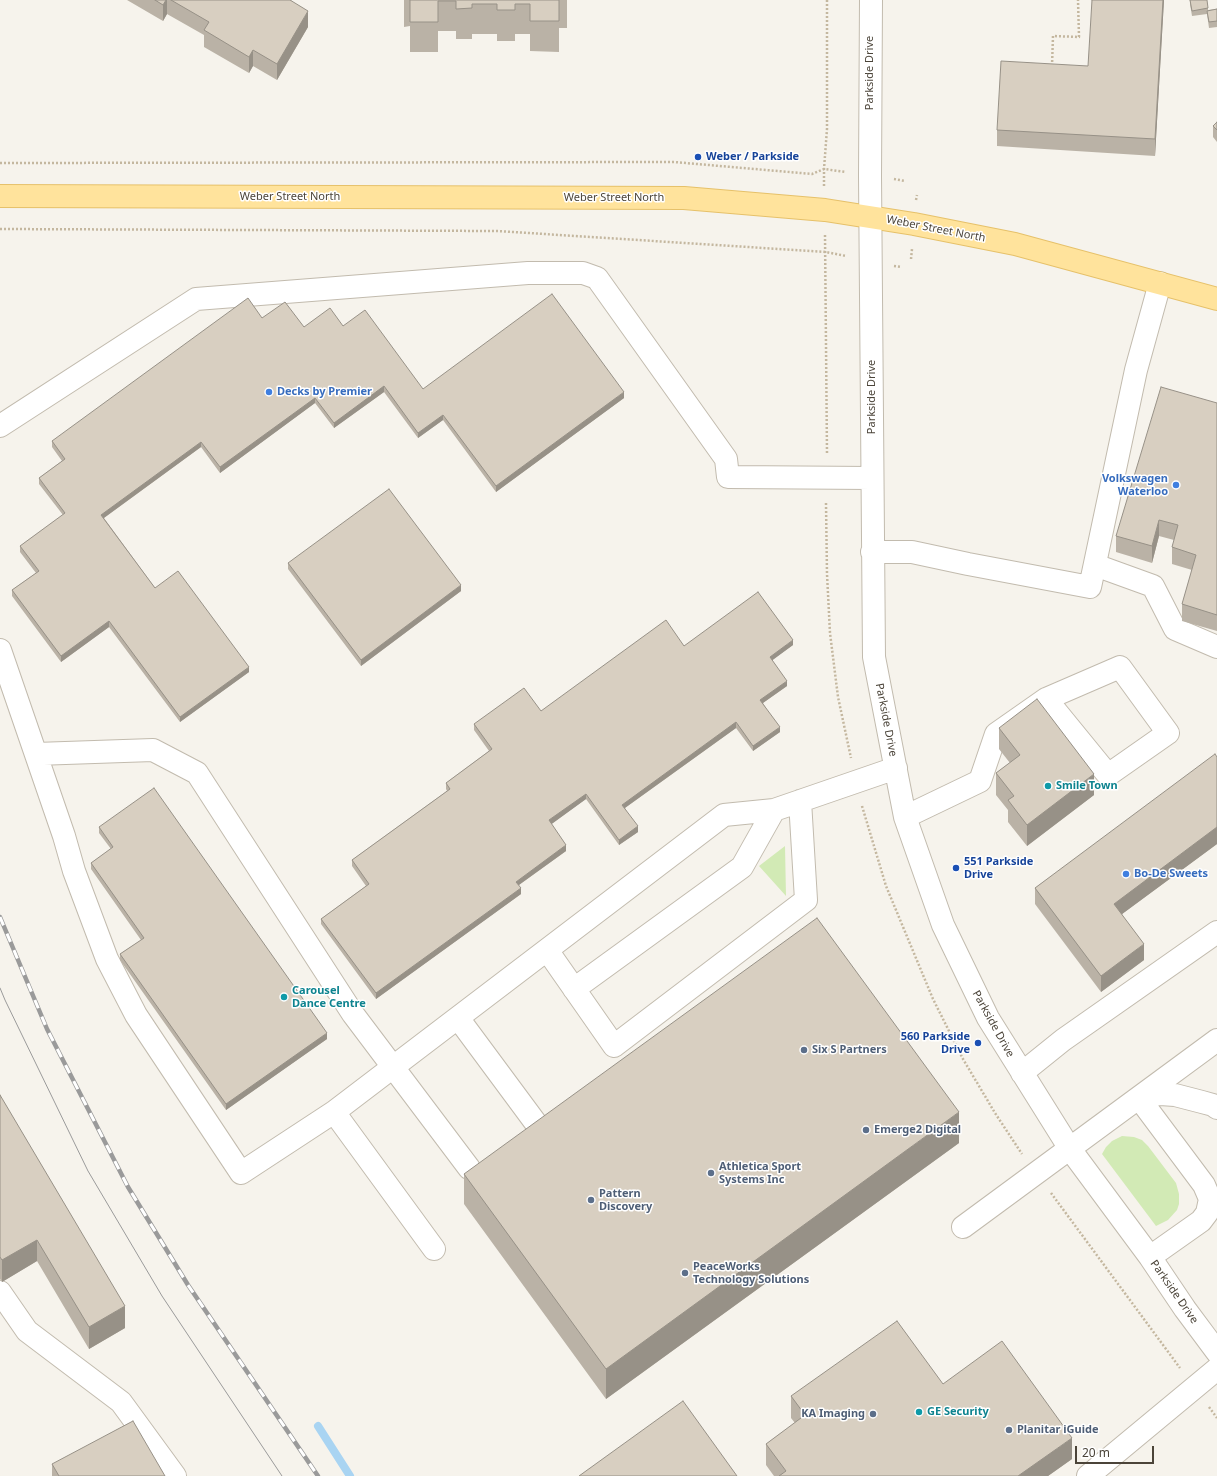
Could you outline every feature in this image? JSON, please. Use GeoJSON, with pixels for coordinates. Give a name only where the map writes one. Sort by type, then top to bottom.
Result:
{"type":"FeatureCollection","features":[{"type":"Feature","properties":{"kind":"main road","name":"Weber Street North"},"geometry":{"type":"LineString","coordinates":[[0,196],[684,198],[825,210],[870,216],[1015,244],[1217,299]]}},
{"type":"Feature","properties":{"kind":"street","name":"Parkside Drive"},"geometry":{"type":"LineString","coordinates":[[871,0],[870,216],[874,657],[905,817],[943,925],[988,1018],[1070,1149],[1150,1257],[1185,1309],[1217,1352]]}},
{"type":"Feature","properties":{"kind":"street"},"geometry":{"type":"LineString","coordinates":[[0,426],[196,299],[528,274],[583,273],[597,278],[726,459],[728,477],[872,478]]}},
{"type":"Feature","properties":{"kind":"street"},"geometry":{"type":"LineString","coordinates":[[872,552],[912,552],[1090,587],[1136,370],[1160,283]]}},
{"type":"Feature","properties":{"kind":"street"},"geometry":{"type":"LineString","coordinates":[[1095,565],[1153,586],[1175,629],[1217,647]]}},
{"type":"Feature","properties":{"kind":"street"},"geometry":{"type":"LineString","coordinates":[[0,650],[64,836],[74,871],[107,960],[136,1015],[241,1173],[334,1112],[724,815],[774,810],[896,768]]}},
{"type":"Feature","properties":{"kind":"street"},"geometry":{"type":"LineString","coordinates":[[905,817],[980,781],[996,734],[1046,699],[1120,667],[1168,733],[1108,775],[1046,699]]}},
{"type":"Feature","properties":{"kind":"street"},"geometry":{"type":"LineString","coordinates":[[36,754],[153,750],[197,773],[353,1014],[469,1168]]}},
{"type":"Feature","properties":{"kind":"street"},"geometry":{"type":"LineString","coordinates":[[548,950],[614,1046],[806,900],[800,802]]}},
{"type":"Feature","properties":{"kind":"street"},"geometry":{"type":"LineString","coordinates":[[574,989],[742,867],[774,810]]}},
{"type":"Feature","properties":{"kind":"street"},"geometry":{"type":"LineString","coordinates":[[1022,1073],[1063,1040],[1217,932]]}},
{"type":"Feature","properties":{"kind":"street"},"geometry":{"type":"LineString","coordinates":[[458,1018],[535,1122]]}},
{"type":"Feature","properties":{"kind":"street"},"geometry":{"type":"LineString","coordinates":[[963,1227],[1217,1040]]}},
{"type":"Feature","properties":{"kind":"street"},"geometry":{"type":"LineString","coordinates":[[1139,1098],[1160,1094],[1202,1102],[1217,1108]]}},
{"type":"Feature","properties":{"kind":"street"},"geometry":{"type":"LineString","coordinates":[[1139,1098],[1204,1185],[1210,1199],[1207,1213],[1201,1221],[1150,1257]]}},
{"type":"Feature","properties":{"kind":"street"},"geometry":{"type":"LineString","coordinates":[[334,1112],[434,1249]]}},
{"type":"Feature","properties":{"kind":"street"},"geometry":{"type":"LineString","coordinates":[[0,1292],[27,1331],[121,1402],[175,1476]]}},
{"type":"Feature","properties":{"kind":"street"},"geometry":{"type":"LineString","coordinates":[[1088,1476],[1217,1369]]}},
{"type":"Feature","properties":{"kind":"path"},"geometry":{"type":"LineString","coordinates":[[824,175],[827,129],[827,0]]}},
{"type":"Feature","properties":{"kind":"path"},"geometry":{"type":"LineString","coordinates":[[1051,73],[1053,36],[1079,37],[1078,0]]}},
{"type":"Feature","properties":{"kind":"path"},"geometry":{"type":"LineString","coordinates":[[0,163],[674,162],[812,174],[824,169],[834,170]]}},
{"type":"Feature","properties":{"kind":"path"},"geometry":{"type":"LineString","coordinates":[[0,230],[497,231],[826,252],[833,254]]}},
{"type":"Feature","properties":{"kind":"path"},"geometry":{"type":"LineString","coordinates":[[826,247],[827,445],[829,478]]}},
{"type":"Feature","properties":{"kind":"green space"},"geometry":{"type":"Polygon","coordinates":[[[785,846],[786,896],[759,866],[785,846]]]}},
{"type":"Feature","properties":{"kind":"green space"},"geometry":{"type":"Polygon","coordinates":[[[1122,1136],[1134,1137],[1142,1140],[1176,1183],[1179,1194],[1179,1204],[1177,1210],[1168,1220],[1156,1226],[1102,1154],[1112,1141],[1122,1136]]]}},
{"type":"Feature","properties":{"kind":"building"},"geometry":{"type":"Polygon","coordinates":[[[155,0],[166,0],[163,5],[155,0]]]}},
{"type":"Feature","properties":{"kind":"building"},"geometry":{"type":"Polygon","coordinates":[[[171,0],[290,0],[308,11],[277,64],[253,50],[249,57],[204,30],[209,22],[171,0]]]}},
{"type":"Feature","properties":{"kind":"building"},"geometry":{"type":"Polygon","coordinates":[[[410,0],[559,0],[559,21],[530,21],[530,4],[515,4],[515,10],[497,10],[497,4],[472,4],[472,8],[456,9],[456,1],[438,1],[438,22],[410,22],[410,0]]]}},
{"type":"Feature","properties":{"kind":"building"},"geometry":{"type":"Polygon","coordinates":[[[1092,0],[1163,0],[1155,139],[997,130],[1001,61],[1088,66],[1092,0]]]}},
{"type":"Feature","properties":{"kind":"building"},"geometry":{"type":"Polygon","coordinates":[[[1190,0],[1207,0],[1208,8],[1192,11],[1190,0]]]}},
{"type":"Feature","properties":{"kind":"building"},"geometry":{"type":"Polygon","coordinates":[[[1217,9],[1217,21],[1209,22],[1207,11],[1217,9]]]}},
{"type":"Feature","properties":{"kind":"building"},"geometry":{"type":"Polygon","coordinates":[[[1217,122],[1217,130],[1213,126],[1217,122]]]}},
{"type":"Feature","properties":{"kind":"building"},"geometry":{"type":"Polygon","coordinates":[[[552,294],[624,392],[496,486],[443,415],[418,433],[384,386],[334,423],[315,398],[220,467],[201,442],[101,515],[155,588],[178,571],[249,667],[180,717],[109,621],[61,656],[12,590],[39,571],[20,546],[65,513],[39,478],[65,459],[52,441],[248,298],[262,318],[285,302],[304,327],[330,308],[343,326],[365,310],[423,389],[552,294]]]}},
{"type":"Feature","properties":{"kind":"building","name":"Volkswagen Waterloo"},"geometry":{"type":"Polygon","coordinates":[[[1161,387],[1217,403],[1217,615],[1182,604],[1196,555],[1172,547],[1178,525],[1159,520],[1152,546],[1116,536],[1161,387]]]}},
{"type":"Feature","properties":{"kind":"building"},"geometry":{"type":"Polygon","coordinates":[[[389,489],[461,585],[361,660],[288,563],[389,489]]]}},
{"type":"Feature","properties":{"kind":"building"},"geometry":{"type":"Polygon","coordinates":[[[758,592],[793,640],[770,657],[787,681],[760,700],[780,727],[753,746],[736,722],[622,805],[638,826],[619,840],[586,794],[549,820],[566,845],[516,882],[521,888],[376,993],[321,919],[369,884],[352,860],[450,789],[446,783],[492,749],[474,724],[524,688],[541,711],[666,620],[684,646],[758,592]]]}},
{"type":"Feature","properties":{"kind":"building","name":"Smile Town"},"geometry":{"type":"Polygon","coordinates":[[[1037,699],[1094,774],[1027,825],[1008,800],[1014,796],[996,773],[1020,755],[999,728],[1037,699]]]}},
{"type":"Feature","properties":{"kind":"building","name":"Bo-De Sweets"},"geometry":{"type":"Polygon","coordinates":[[[1215,754],[1217,757],[1217,827],[1114,904],[1144,944],[1101,976],[1035,888],[1215,754]]]}},
{"type":"Feature","properties":{"kind":"building"},"geometry":{"type":"Polygon","coordinates":[[[154,788],[327,1033],[226,1104],[120,954],[144,938],[91,863],[113,847],[99,827],[154,788]]]}},
{"type":"Feature","properties":{"kind":"building"},"geometry":{"type":"Polygon","coordinates":[[[817,918],[959,1112],[606,1369],[464,1174],[817,918]]]}},
{"type":"Feature","properties":{"kind":"building"},"geometry":{"type":"Polygon","coordinates":[[[0,1095],[125,1306],[89,1327],[37,1240],[2,1260],[0,1257],[0,1095]]]}},
{"type":"Feature","properties":{"kind":"building","name":"GE Security"},"geometry":{"type":"Polygon","coordinates":[[[897,1321],[943,1384],[1002,1341],[1072,1438],[1018,1476],[779,1476],[786,1471],[766,1444],[805,1415],[791,1396],[897,1321]]]}},
{"type":"Feature","properties":{"kind":"building"},"geometry":{"type":"Polygon","coordinates":[[[683,1401],[737,1476],[579,1476],[683,1401]]]}},
{"type":"Feature","properties":{"kind":"building"},"geometry":{"type":"Polygon","coordinates":[[[133,1421],[165,1476],[59,1476],[52,1464],[133,1421]]]}},
{"type":"Feature","properties":{"kind":"waterway"},"geometry":{"type":"LineString","coordinates":[[318,1426],[350,1476]]}},
{"type":"Feature","properties":{"kind":"tram line"},"geometry":{"type":"LineString","coordinates":[[0,988],[88,1171],[162,1296],[282,1476]]}},
{"type":"Feature","properties":{"kind":"railway"},"geometry":{"type":"LineString","coordinates":[[0,917],[47,1029],[128,1187],[188,1285],[318,1476]]}},
{"type":"Feature","properties":{"kind":"place","name":"Weber / Parkside"},"geometry":{"type":"Point","coordinates":[698,157]}},
{"type":"Feature","properties":{"kind":"place","name":"Decks by Premier"},"geometry":{"type":"Point","coordinates":[269,392]}},
{"type":"Feature","properties":{"kind":"place","name":"Volkswagen Waterloo"},"geometry":{"type":"Point","coordinates":[1176,485]}},
{"type":"Feature","properties":{"kind":"place","name":"Smile Town"},"geometry":{"type":"Point","coordinates":[1048,786]}},
{"type":"Feature","properties":{"kind":"place","name":"551 Parkside Drive"},"geometry":{"type":"Point","coordinates":[956,868]}},
{"type":"Feature","properties":{"kind":"place","name":"Bo-De Sweets"},"geometry":{"type":"Point","coordinates":[1126,874]}},
{"type":"Feature","properties":{"kind":"place","name":"Carousel Dance Centre"},"geometry":{"type":"Point","coordinates":[284,997]}},
{"type":"Feature","properties":{"kind":"place","name":"560 Parkside Drive"},"geometry":{"type":"Point","coordinates":[978,1043]}},
{"type":"Feature","properties":{"kind":"place","name":"Six S Partners"},"geometry":{"type":"Point","coordinates":[804,1050]}},
{"type":"Feature","properties":{"kind":"place","name":"Emerge2 Digital"},"geometry":{"type":"Point","coordinates":[866,1130]}},
{"type":"Feature","properties":{"kind":"place","name":"Athletica Sport Systems Inc"},"geometry":{"type":"Point","coordinates":[711,1173]}},
{"type":"Feature","properties":{"kind":"place","name":"Pattern Discovery"},"geometry":{"type":"Point","coordinates":[591,1200]}},
{"type":"Feature","properties":{"kind":"place","name":"PeaceWorks Technology Solutions"},"geometry":{"type":"Point","coordinates":[685,1273]}},
{"type":"Feature","properties":{"kind":"place","name":"GE Security"},"geometry":{"type":"Point","coordinates":[919,1412]}},
{"type":"Feature","properties":{"kind":"place","name":"KA Imaging"},"geometry":{"type":"Point","coordinates":[873,1414]}},
{"type":"Feature","properties":{"kind":"place","name":"Planitar iGuide"},"geometry":{"type":"Point","coordinates":[1009,1430]}}]}
